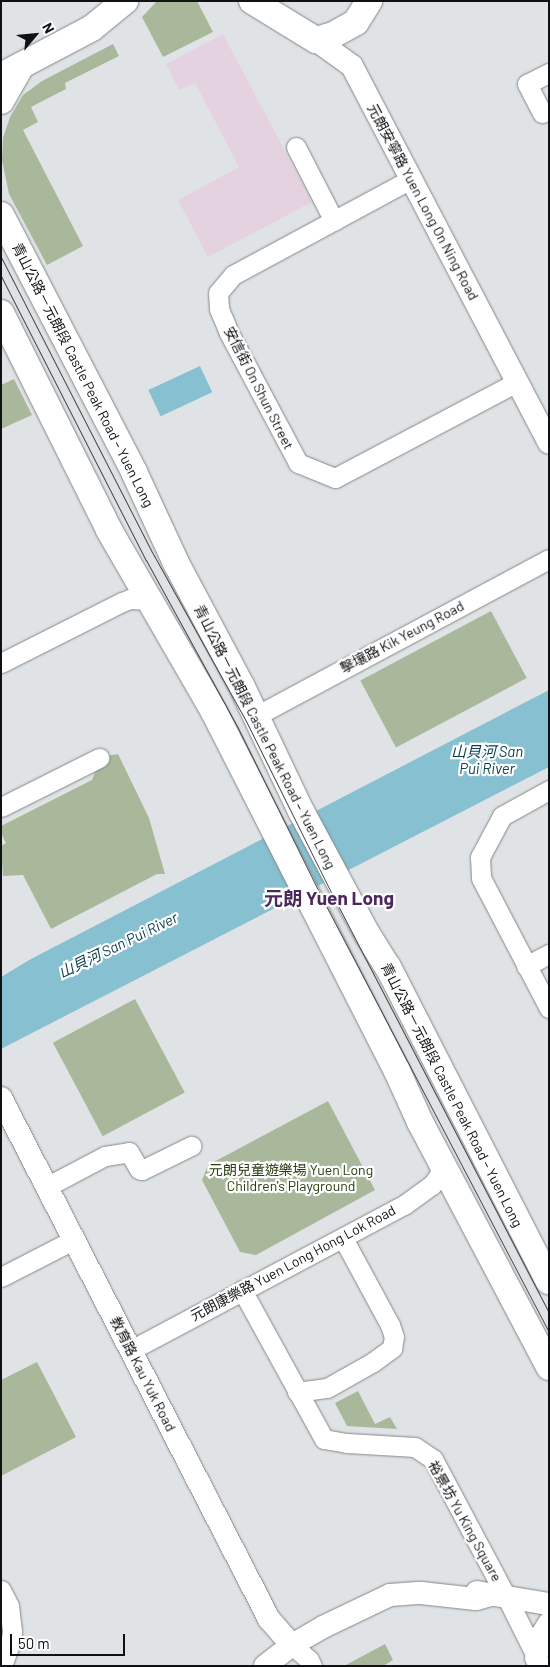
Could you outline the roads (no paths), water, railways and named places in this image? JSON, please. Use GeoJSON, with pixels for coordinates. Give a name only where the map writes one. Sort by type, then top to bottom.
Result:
{"type":"FeatureCollection","features":[{"type":"Feature","properties":{"kind":"main road"},"geometry":{"type":"LineString","coordinates":[[1,101],[15,66],[92,28],[125,1]]}},
{"type":"Feature","properties":{"kind":"main road","name":"元朗安寧路 Yuen Long On Ning Road"},"geometry":{"type":"LineString","coordinates":[[252,1],[316,40]]}},
{"type":"Feature","properties":{"kind":"main road"},"geometry":{"type":"LineString","coordinates":[[316,40],[333,35],[362,12]]}},
{"type":"Feature","properties":{"kind":"main road","name":"青山公路－元朗段 Castle Peak Road – Yuen Long"},"geometry":{"type":"LineString","coordinates":[[1,215],[134,472],[176,563],[256,716],[303,815],[340,886],[402,994],[450,1086],[476,1144],[549,1281]]}},
{"type":"Feature","properties":{"kind":"main road"},"geometry":{"type":"LineString","coordinates":[[1,312],[92,499],[126,562],[214,712],[441,1162],[549,1367]]}},
{"type":"Feature","properties":{"kind":"street"},"geometry":{"type":"LineString","coordinates":[[352,66],[350,47],[362,12]]}},
{"type":"Feature","properties":{"kind":"street","name":"元朗安寧路 Yuen Long On Ning Road"},"geometry":{"type":"LineString","coordinates":[[316,40],[352,66],[549,443]]}},
{"type":"Feature","properties":{"kind":"street"},"geometry":{"type":"LineString","coordinates":[[542,113],[527,84],[549,72]]}},
{"type":"Feature","properties":{"kind":"street"},"geometry":{"type":"LineString","coordinates":[[296,147],[334,221]]}},
{"type":"Feature","properties":{"kind":"street","name":"安信街 On Shun Street"},"geometry":{"type":"LineString","coordinates":[[412,179],[233,275],[222,285],[218,294],[219,309],[229,333],[298,463],[335,478],[517,382]]}},
{"type":"Feature","properties":{"kind":"street","name":"擊壤路 Kik Yeung Road"},"geometry":{"type":"LineString","coordinates":[[256,716],[549,559]]}},
{"type":"Feature","properties":{"kind":"street"},"geometry":{"type":"LineString","coordinates":[[106,610],[122,589],[126,577],[126,562]]}},
{"type":"Feature","properties":{"kind":"street"},"geometry":{"type":"LineString","coordinates":[[1,663],[130,599],[149,600]]}},
{"type":"Feature","properties":{"kind":"street"},"geometry":{"type":"LineString","coordinates":[[1,807],[99,758]]}},
{"type":"Feature","properties":{"kind":"street"},"geometry":{"type":"LineString","coordinates":[[549,790],[502,816],[480,857],[481,878],[549,1008]]}},
{"type":"Feature","properties":{"kind":"street"},"geometry":{"type":"LineString","coordinates":[[526,966],[549,954]]}},
{"type":"Feature","properties":{"kind":"street","name":"教育路 Kau Yuk Road"},"geometry":{"type":"LineString","coordinates":[[1,1098],[76,1239],[269,1619],[292,1644]]}},
{"type":"Feature","properties":{"kind":"street"},"geometry":{"type":"LineString","coordinates":[[48,1186],[105,1156],[130,1152],[139,1169],[142,1170],[191,1146]]}},
{"type":"Feature","properties":{"kind":"street","name":"元朗康樂路 Yuen Long Hong Lok Road"},"geometry":{"type":"LineString","coordinates":[[131,1350],[344,1238],[418,1196],[432,1185],[439,1175],[441,1162]]}},
{"type":"Feature","properties":{"kind":"street"},"geometry":{"type":"LineString","coordinates":[[242,1290],[298,1392],[327,1388],[374,1362],[392,1348],[394,1337],[390,1325],[344,1238]]}},
{"type":"Feature","properties":{"kind":"street"},"geometry":{"type":"LineString","coordinates":[[1,1277],[76,1239]]}},
{"type":"Feature","properties":{"kind":"street","name":"裕景坊 Yu King Square"},"geometry":{"type":"LineString","coordinates":[[298,1392],[324,1439],[416,1447],[433,1458],[499,1596]]}},
{"type":"Feature","properties":{"kind":"street"},"geometry":{"type":"LineString","coordinates":[[1,1590],[9,1606],[12,1632],[2,1666]]}},
{"type":"Feature","properties":{"kind":"street"},"geometry":{"type":"LineString","coordinates":[[265,1666],[292,1644],[390,1595],[422,1592],[459,1595],[473,1591],[549,1604]]}},
{"type":"Feature","properties":{"kind":"street"},"geometry":{"type":"LineString","coordinates":[[499,1596],[538,1662]]}},
{"type":"Feature","properties":{"kind":"street"},"geometry":{"type":"LineString","coordinates":[[538,1662],[541,1636],[549,1623]]}},
{"type":"Feature","properties":{"kind":"street"},"geometry":{"type":"LineString","coordinates":[[292,1644],[309,1660],[312,1666]]}},
{"type":"Feature","properties":{"kind":"water"},"geometry":{"type":"Polygon","coordinates":[[[200,366],[212,392],[161,416],[148,390],[200,366]]]}},
{"type":"Feature","properties":{"kind":"water","name":"山貝河 San Pui River"},"geometry":{"type":"Polygon","coordinates":[[[549,690],[549,767],[1,1049],[1,977],[31,959],[549,690]]]}},
{"type":"Feature","properties":{"kind":"tram line"},"geometry":{"type":"LineString","coordinates":[[1,257],[152,552],[246,721],[332,894],[549,1312]]}},
{"type":"Feature","properties":{"kind":"tram line"},"geometry":{"type":"LineString","coordinates":[[1,276],[146,560],[237,726],[322,898],[549,1333]]}},
{"type":"Feature","properties":{"kind":"district","name":"元朗 Yuen Long"},"geometry":{"type":"Point","coordinates":[329,898]}},
{"type":"Feature","properties":{"kind":"park label","name":"元朗兒童遊樂場 Yuen Long Children's Playground"},"geometry":{"type":"Point","coordinates":[291,1178]}}]}
